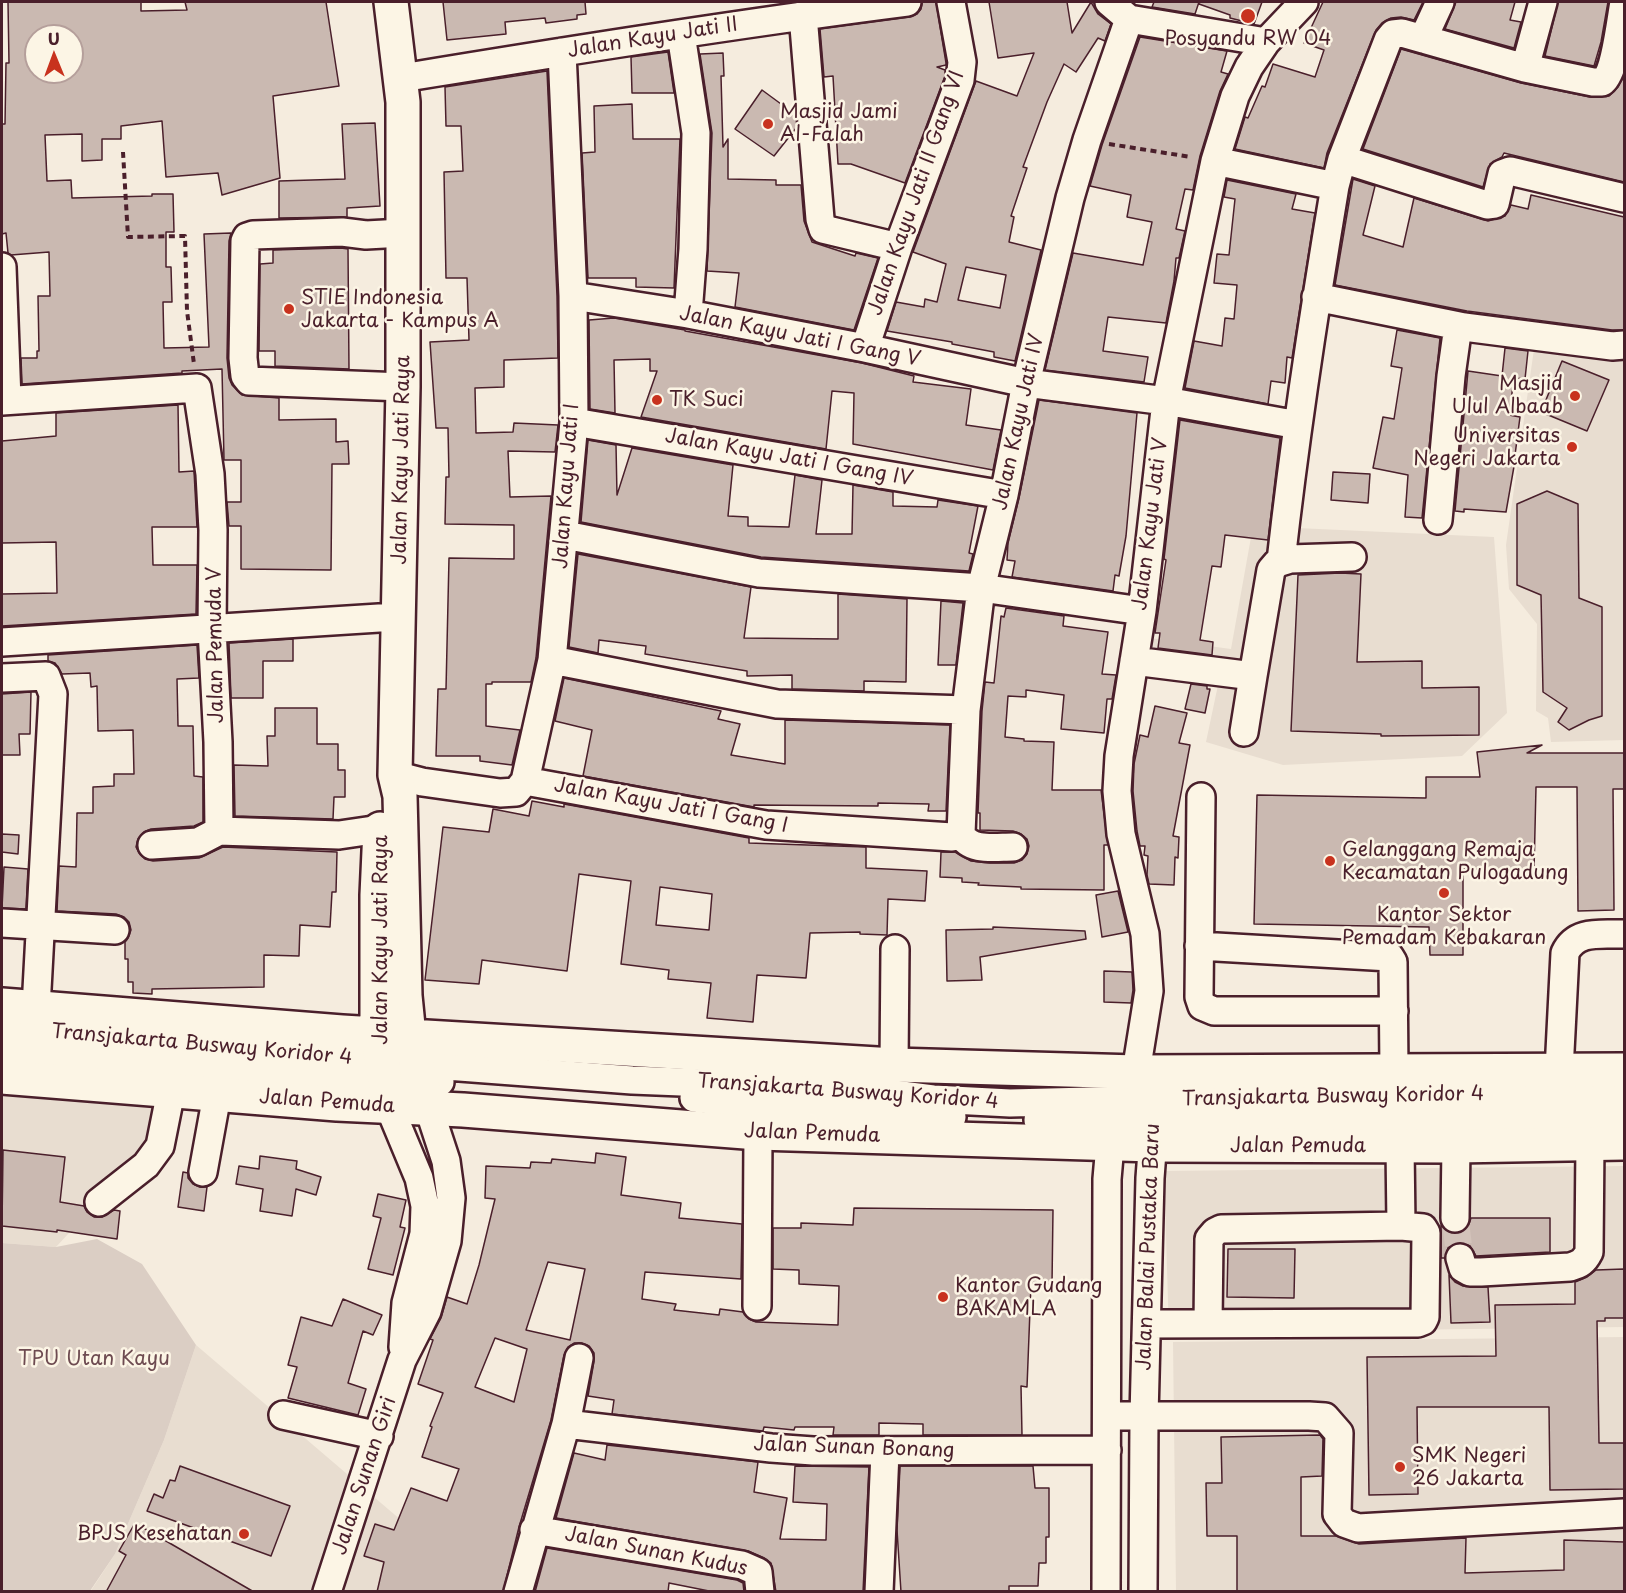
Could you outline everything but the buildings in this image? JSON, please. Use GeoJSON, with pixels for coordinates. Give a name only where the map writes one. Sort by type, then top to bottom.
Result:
{"type":"FeatureCollection","features":[{"type":"Feature","properties":{"kind":"main road","name":"Jalan Kayu Jati Raya"},"geometry":{"type":"LineString","coordinates":[[383,1071],[377,906],[380,829],[395,775],[403,387],[403,102],[391,2]]}},
{"type":"Feature","properties":{"kind":"main road","name":"Jalan Kayu Jati Raya"},"geometry":{"type":"LineString","coordinates":[[395,775],[400,796],[404,988],[419,1073]]}},
{"type":"Feature","properties":{"kind":"main road","name":"Jalan Pemuda"},"geometry":{"type":"LineString","coordinates":[[2,1005],[36,1008],[383,1071],[419,1073],[894,1065],[1149,1110],[1400,1146],[1624,1143]]}},
{"type":"Feature","properties":{"kind":"main road","name":"Jalan Pemuda"},"geometry":{"type":"LineString","coordinates":[[2,1077],[217,1095],[383,1071],[419,1073],[758,1132],[1113,1122],[1149,1110],[1394,1071],[1624,1070]]}},
{"type":"Feature","properties":{"kind":"street","name":"Jalan Kayu Jati II"},"geometry":{"type":"LineString","coordinates":[[400,80],[561,52],[803,15],[907,2]]}},
{"type":"Feature","properties":{"kind":"street","name":"Jalan Kayu Jati II Gang VI"},"geometry":{"type":"LineString","coordinates":[[865,348],[898,247],[962,71],[951,2]]}},
{"type":"Feature","properties":{"kind":"street","name":"Jalan Kayu Jati V"},"geometry":{"type":"LineString","coordinates":[[1149,1110],[1149,991],[1145,934],[1121,834],[1117,791],[1119,756],[1142,610],[1166,401],[1215,161],[1235,96],[1249,67],[1266,42],[1304,2]]}},
{"type":"Feature","properties":{"kind":"street"},"geometry":{"type":"LineString","coordinates":[[1423,39],[1440,2]]}},
{"type":"Feature","properties":{"kind":"street"},"geometry":{"type":"LineString","coordinates":[[1525,68],[1543,2]]}},
{"type":"Feature","properties":{"kind":"street"},"geometry":{"type":"LineString","coordinates":[[1281,561],[1316,297],[1335,186],[1342,159],[1388,40],[1393,34],[1402,33],[1525,68],[1593,82],[1616,80],[1614,55],[1624,2]]}},
{"type":"Feature","properties":{"kind":"street","name":"Jalan Kayu Jati IV"},"geometry":{"type":"LineString","coordinates":[[961,834],[966,710],[981,588],[1070,198],[1119,10],[1266,42]]}},
{"type":"Feature","properties":{"kind":"street"},"geometry":{"type":"LineString","coordinates":[[803,15],[820,219],[823,229],[898,247]]}},
{"type":"Feature","properties":{"kind":"street"},"geometry":{"type":"LineString","coordinates":[[681,34],[696,133],[693,249],[688,315]]}},
{"type":"Feature","properties":{"kind":"street","name":"Jalan Kayu Jati I"},"geometry":{"type":"LineString","coordinates":[[525,781],[552,660],[574,422],[573,296],[561,52]]}},
{"type":"Feature","properties":{"kind":"street"},"geometry":{"type":"LineString","coordinates":[[1342,159],[1487,205],[1495,204],[1502,174],[1510,171],[1624,198]]}},
{"type":"Feature","properties":{"kind":"street"},"geometry":{"type":"LineString","coordinates":[[1215,161],[1335,186]]}},
{"type":"Feature","properties":{"kind":"street"},"geometry":{"type":"LineString","coordinates":[[403,233],[366,235],[342,232],[247,237],[245,241],[243,358],[245,376],[249,381],[403,387]]}},
{"type":"Feature","properties":{"kind":"street"},"geometry":{"type":"LineString","coordinates":[[2,267],[4,400],[197,388]]}},
{"type":"Feature","properties":{"kind":"street","name":"Jalan Kayu Jati I Gang V"},"geometry":{"type":"LineString","coordinates":[[573,296],[865,348],[1026,383],[1166,401],[1298,425]]}},
{"type":"Feature","properties":{"kind":"street"},"geometry":{"type":"LineString","coordinates":[[1316,297],[1458,326],[1612,346],[1624,345]]}},
{"type":"Feature","properties":{"kind":"street"},"geometry":{"type":"LineString","coordinates":[[1438,520],[1451,376],[1458,326]]}},
{"type":"Feature","properties":{"kind":"street","name":"Jalan Pemuda V"},"geometry":{"type":"LineString","coordinates":[[197,388],[211,485],[212,629],[218,742],[219,831]]}},
{"type":"Feature","properties":{"kind":"street","name":"Jalan Kayu Jati I Gang IV"},"geometry":{"type":"LineString","coordinates":[[574,422],[1004,495]]}},
{"type":"Feature","properties":{"kind":"street"},"geometry":{"type":"LineString","coordinates":[[565,535],[759,573],[981,588],[1142,610]]}},
{"type":"Feature","properties":{"kind":"street"},"geometry":{"type":"LineString","coordinates":[[1244,732],[1271,570],[1277,563],[1290,559],[1352,556]]}},
{"type":"Feature","properties":{"kind":"street"},"geometry":{"type":"LineString","coordinates":[[2,642],[400,618]]}},
{"type":"Feature","properties":{"kind":"street"},"geometry":{"type":"LineString","coordinates":[[552,660],[777,704],[966,710]]}},
{"type":"Feature","properties":{"kind":"street"},"geometry":{"type":"LineString","coordinates":[[1134,661],[1253,676]]}},
{"type":"Feature","properties":{"kind":"street"},"geometry":{"type":"LineString","coordinates":[[2,678],[46,676],[52,693],[36,1008]]}},
{"type":"Feature","properties":{"kind":"street"},"geometry":{"type":"LineString","coordinates":[[395,775],[422,782],[500,793],[516,792],[525,781]]}},
{"type":"Feature","properties":{"kind":"street","name":"Jalan Kayu Jati I Gang I"},"geometry":{"type":"LineString","coordinates":[[525,781],[766,825],[951,837],[961,834]]}},
{"type":"Feature","properties":{"kind":"street"},"geometry":{"type":"LineString","coordinates":[[1201,797],[1198,997],[1202,1006],[1214,1011],[1394,1011]]}},
{"type":"Feature","properties":{"kind":"street"},"geometry":{"type":"LineString","coordinates":[[152,845],[198,842],[219,831],[339,835],[380,829]]}},
{"type":"Feature","properties":{"kind":"street"},"geometry":{"type":"LineString","coordinates":[[961,834],[969,844],[976,846],[1014,847]]}},
{"type":"Feature","properties":{"kind":"street"},"geometry":{"type":"LineString","coordinates":[[2,922],[115,930]]}},
{"type":"Feature","properties":{"kind":"street"},"geometry":{"type":"LineString","coordinates":[[1559,1071],[1565,953],[1570,943],[1580,936],[1624,934]]}},
{"type":"Feature","properties":{"kind":"street"},"geometry":{"type":"LineString","coordinates":[[1199,946],[1390,957],[1393,962],[1394,1071]]}},
{"type":"Feature","properties":{"kind":"street"},"geometry":{"type":"LineString","coordinates":[[894,1065],[895,949]]}},
{"type":"Feature","properties":{"kind":"street","name":"Transjakarta Busway Koridor 4"},"geometry":{"type":"LineString","coordinates":[[2,1027],[383,1071]]}},
{"type":"Feature","properties":{"kind":"street","name":"Transjakarta Busway Koridor 4"},"geometry":{"type":"LineString","coordinates":[[2,1054],[319,1081],[383,1071]]}},
{"type":"Feature","properties":{"kind":"street","name":"Jalan Sunan Giri"},"geometry":{"type":"LineString","coordinates":[[383,1071],[425,1206],[424,1234],[406,1303],[402,1360]]}},
{"type":"Feature","properties":{"kind":"street","name":"Transjakarta Busway Koridor 4"},"geometry":{"type":"LineString","coordinates":[[419,1073],[854,1089],[933,1099],[999,1103],[1113,1122]]}},
{"type":"Feature","properties":{"kind":"street","name":"Jalan Sunan Giri"},"geometry":{"type":"LineString","coordinates":[[327,1592],[402,1360],[427,1311],[447,1241],[451,1198],[446,1161],[419,1073]]}},
{"type":"Feature","properties":{"kind":"street"},"geometry":{"type":"LineString","coordinates":[[99,1202],[146,1165],[160,1146],[171,1091]]}},
{"type":"Feature","properties":{"kind":"street"},"geometry":{"type":"LineString","coordinates":[[203,1172],[217,1095]]}},
{"type":"Feature","properties":{"kind":"street","name":"Transjakarta Busway Koridor 4"},"geometry":{"type":"LineString","coordinates":[[1149,1110],[1208,1098],[1624,1095]]}},
{"type":"Feature","properties":{"kind":"street","name":"Transjakarta Busway Koridor 4"},"geometry":{"type":"LineString","coordinates":[[1149,1110],[1624,1120]]}},
{"type":"Feature","properties":{"kind":"street","name":"Jalan Balai Pustaka Baru"},"geometry":{"type":"LineString","coordinates":[[1106,1592],[1107,1179],[1113,1122],[1149,1110],[1150,1178],[1144,1417],[1143,1592]]}},
{"type":"Feature","properties":{"kind":"street"},"geometry":{"type":"LineString","coordinates":[[757,1306],[758,1132]]}},
{"type":"Feature","properties":{"kind":"street"},"geometry":{"type":"LineString","coordinates":[[1460,1258],[1463,1268],[1470,1272],[1570,1267],[1581,1264],[1585,1260],[1589,1246],[1590,1143]]}},
{"type":"Feature","properties":{"kind":"street"},"geometry":{"type":"LineString","coordinates":[[1400,1146],[1401,1226]]}},
{"type":"Feature","properties":{"kind":"street"},"geometry":{"type":"LineString","coordinates":[[1455,1218],[1456,1146]]}},
{"type":"Feature","properties":{"kind":"street"},"geometry":{"type":"LineString","coordinates":[[1147,1324],[1208,1324],[1406,1323],[1423,1321],[1425,1317],[1426,1233],[1423,1228],[1401,1226],[1221,1229],[1209,1239],[1208,1324]]}},
{"type":"Feature","properties":{"kind":"street"},"geometry":{"type":"LineString","coordinates":[[518,1592],[566,1424],[579,1358]]}},
{"type":"Feature","properties":{"kind":"street"},"geometry":{"type":"LineString","coordinates":[[283,1415],[379,1436]]}},
{"type":"Feature","properties":{"kind":"street"},"geometry":{"type":"LineString","coordinates":[[1107,1416],[1325,1417],[1339,1433],[1337,1514],[1344,1523],[1358,1528],[1624,1513]]}},
{"type":"Feature","properties":{"kind":"street","name":"Jalan Sunan Bonang"},"geometry":{"type":"LineString","coordinates":[[566,1424],[771,1448],[885,1452],[1107,1450]]}},
{"type":"Feature","properties":{"kind":"street"},"geometry":{"type":"LineString","coordinates":[[879,1592],[885,1452]]}},
{"type":"Feature","properties":{"kind":"street","name":"Jalan Sunan Kudus"},"geometry":{"type":"LineString","coordinates":[[534,1530],[742,1565],[758,1572],[760,1592]]}},
{"type":"Feature","properties":{"kind":"path"},"geometry":{"type":"LineString","coordinates":[[1086,140],[1215,161]]}},
{"type":"Feature","properties":{"kind":"path"},"geometry":{"type":"LineString","coordinates":[[123,152],[128,237],[185,236],[187,311],[197,388]]}},
{"type":"Feature","properties":{"kind":"shaded area","name":"Universitas Negeri Jakarta"},"geometry":{"type":"Polygon","coordinates":[[[1536,335],[1624,349],[1624,740],[1551,742],[1548,718],[1536,711],[1537,624],[1509,589],[1506,545],[1536,335]]]}},
{"type":"Feature","properties":{"kind":"shaded area"},"geometry":{"type":"Polygon","coordinates":[[[1253,526],[1494,537],[1507,713],[1462,756],[1283,765],[1206,742],[1218,685],[1144,669],[1150,638],[1231,649],[1253,526]]]}},
{"type":"Feature","properties":{"kind":"shaded area"},"geometry":{"type":"Polygon","coordinates":[[[2,1077],[171,1091],[165,1129],[56,1247],[2,1243],[2,1077]]]}},
{"type":"Feature","properties":{"kind":"shaded area"},"geometry":{"type":"Polygon","coordinates":[[[1624,1166],[1624,1327],[1169,1333],[1164,1171],[1624,1166]]]}},
{"type":"Feature","properties":{"kind":"shaded area","name":"SMK Negeri 26 Jakarta"},"geometry":{"type":"Polygon","coordinates":[[[1624,1337],[1624,1591],[1176,1591],[1173,1342],[1624,1337]]]}},
{"type":"Feature","properties":{"kind":"shaded area"},"geometry":{"type":"Polygon","coordinates":[[[196,1345],[484,1591],[90,1592],[115,1554],[164,1440],[196,1345]]]}},
{"type":"Feature","properties":{"kind":"green space","name":"TPU Utan Kayu"},"geometry":{"type":"Polygon","coordinates":[[[97,1239],[142,1264],[196,1345],[164,1440],[115,1554],[90,1591],[2,1591],[2,1243],[56,1247],[97,1239]]]}},
{"type":"Feature","properties":{"kind":"tunnel"},"geometry":{"type":"LineString","coordinates":[[1455,1218],[1460,1258]]}},
{"type":"Feature","properties":{"kind":"place","name":"Posyandu RW 04"},"geometry":{"type":"Point","coordinates":[1248,16]}},
{"type":"Feature","properties":{"kind":"place","name":"Masjid Jami Al-Falah"},"geometry":{"type":"Point","coordinates":[768,124]}},
{"type":"Feature","properties":{"kind":"place","name":"STIE Indonesia Jakarta - Kampus A"},"geometry":{"type":"Point","coordinates":[289,309]}},
{"type":"Feature","properties":{"kind":"place","name":"Masjid Ulul Albaab"},"geometry":{"type":"Point","coordinates":[1575,396]}},
{"type":"Feature","properties":{"kind":"place","name":"TK Suci"},"geometry":{"type":"Point","coordinates":[657,400]}},
{"type":"Feature","properties":{"kind":"place","name":"Universitas Negeri Jakarta"},"geometry":{"type":"Point","coordinates":[1572,447]}},
{"type":"Feature","properties":{"kind":"place","name":"Gelanggang Remaja Kecamatan Pulogadung"},"geometry":{"type":"Point","coordinates":[1330,861]}},
{"type":"Feature","properties":{"kind":"place","name":"Kantor Sektor Pemadam Kebakaran"},"geometry":{"type":"Point","coordinates":[1444,893]}},
{"type":"Feature","properties":{"kind":"place","name":"Kantor Gudang BAKAMLA"},"geometry":{"type":"Point","coordinates":[943,1297]}},
{"type":"Feature","properties":{"kind":"place","name":"SMK Negeri 26 Jakarta"},"geometry":{"type":"Point","coordinates":[1400,1467]}},
{"type":"Feature","properties":{"kind":"place","name":"BPJS Kesehatan"},"geometry":{"type":"Point","coordinates":[244,1534]}}]}
